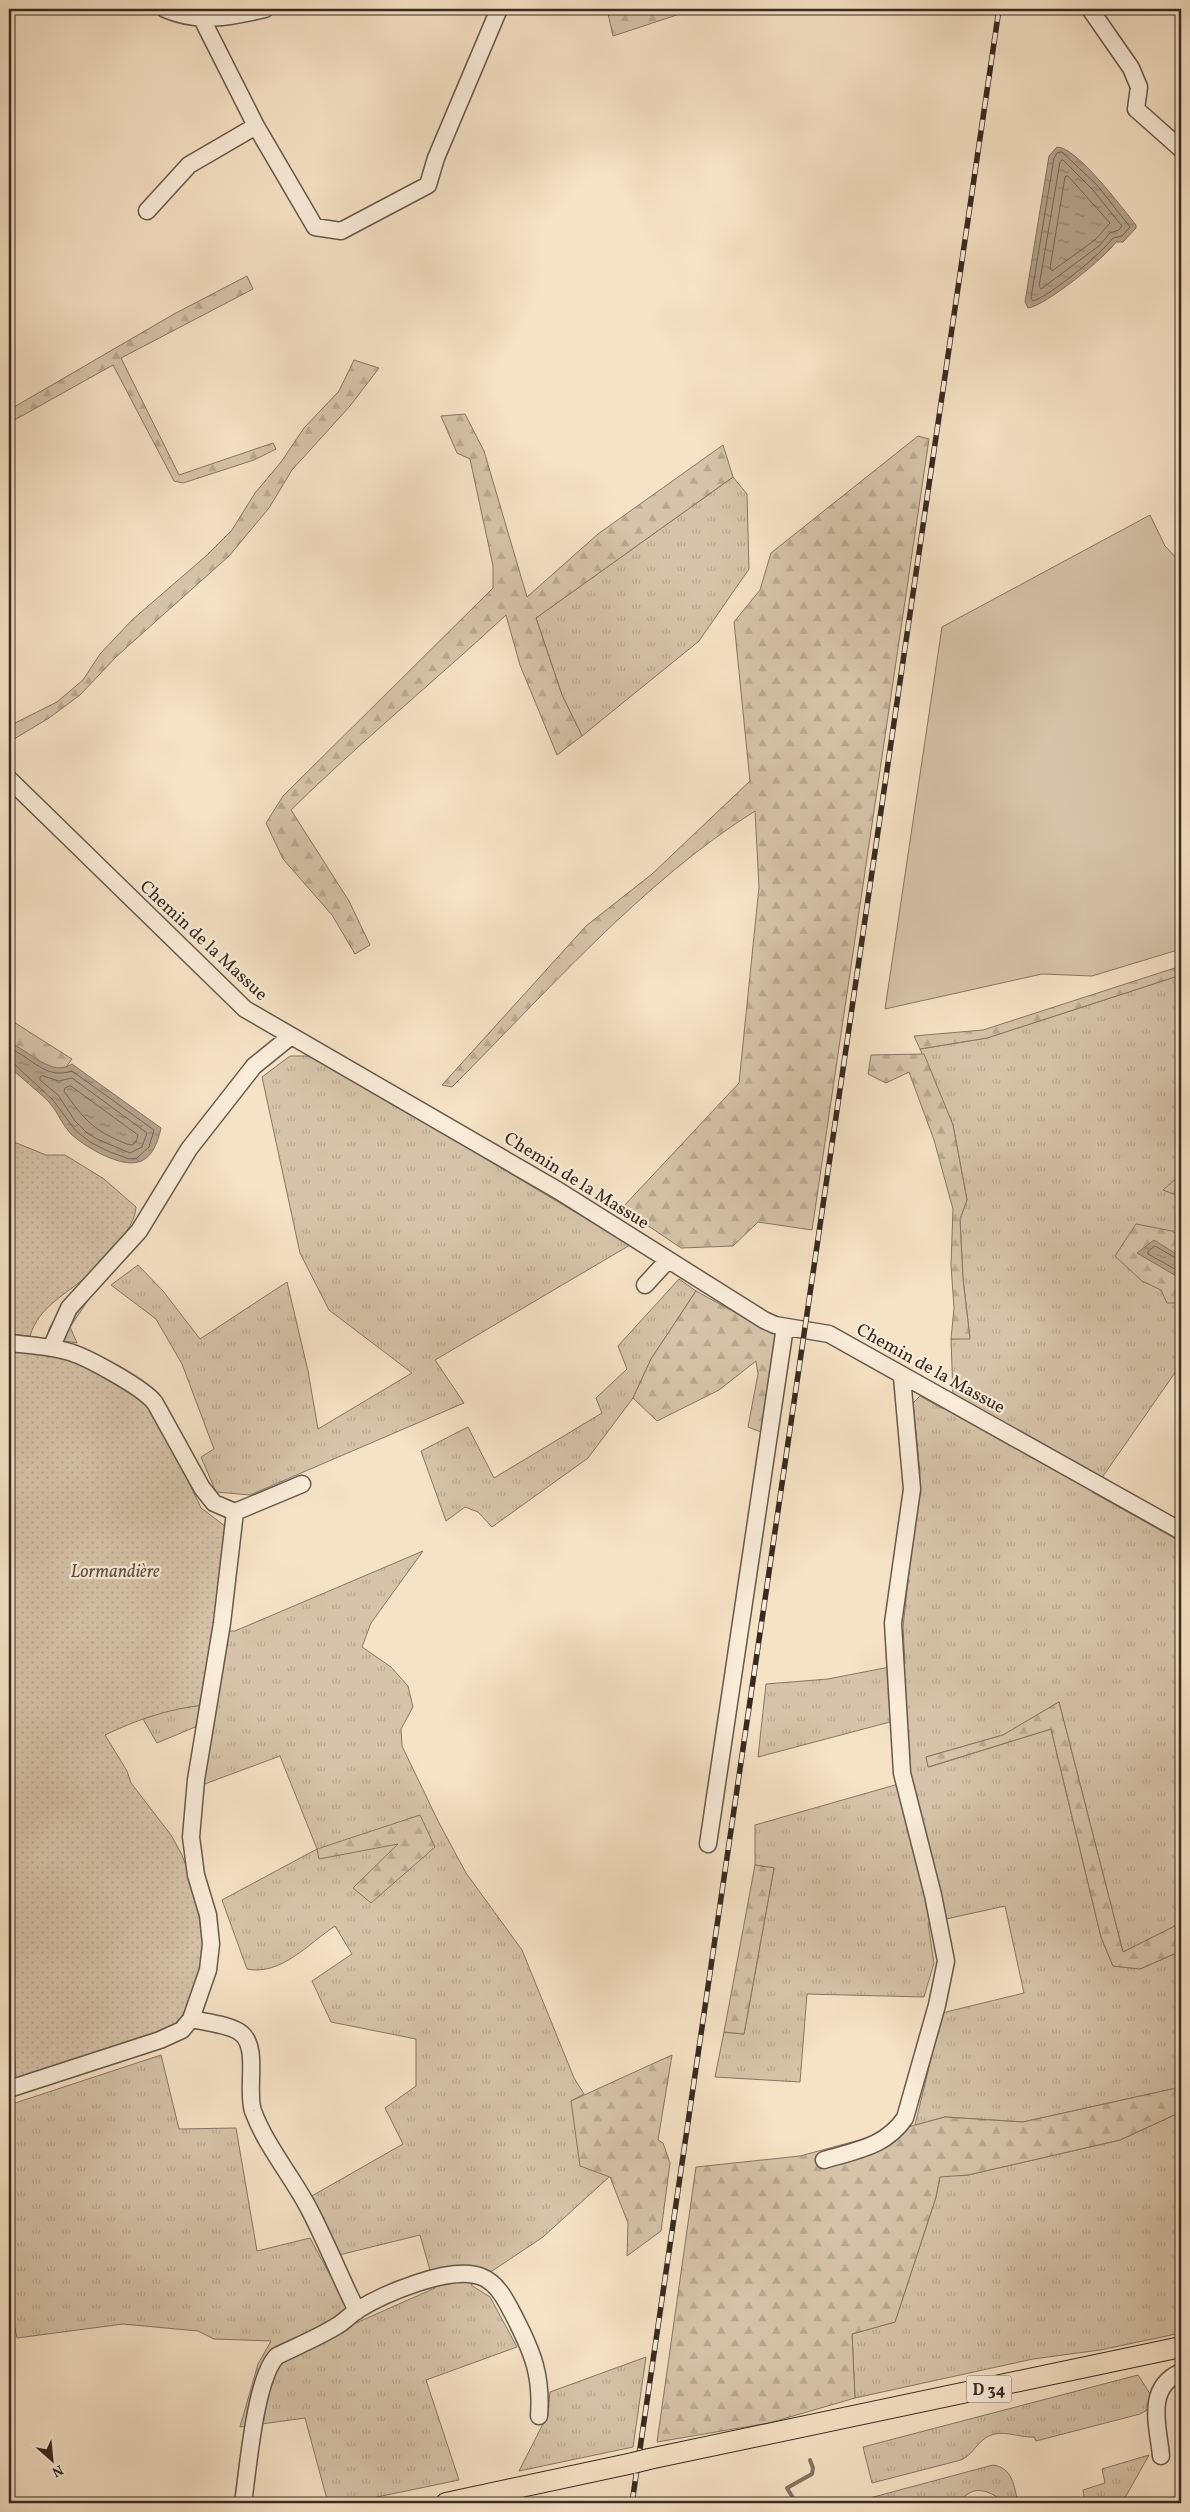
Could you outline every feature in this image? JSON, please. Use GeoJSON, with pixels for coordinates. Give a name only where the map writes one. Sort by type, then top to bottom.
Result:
{"type":"FeatureCollection","features":[{"type":"Feature","properties":{"kind":"main road","name":"D 34"},"geometry":{"type":"LineString","coordinates":[[446,2503],[1181,2347]]}},
{"type":"Feature","properties":{"kind":"street"},"geometry":{"type":"LineString","coordinates":[[165,9],[202,19],[224,18],[264,9]]}},
{"type":"Feature","properties":{"kind":"street"},"geometry":{"type":"LineString","coordinates":[[202,19],[256,126],[315,227],[341,231],[428,185],[436,158],[499,9]]}},
{"type":"Feature","properties":{"kind":"street"},"geometry":{"type":"LineString","coordinates":[[1090,9],[1131,68],[1139,87],[1136,109],[1181,149]]}},
{"type":"Feature","properties":{"kind":"street"},"geometry":{"type":"LineString","coordinates":[[147,212],[189,165],[256,126]]}},
{"type":"Feature","properties":{"kind":"street","name":"Chemin de la Massue"},"geometry":{"type":"LineString","coordinates":[[9,779],[245,1009],[326,1054],[559,1191],[764,1320],[785,1327],[829,1334],[902,1377],[1181,1531]]}},
{"type":"Feature","properties":{"kind":"street"},"geometry":{"type":"LineString","coordinates":[[51,1348],[69,1308],[139,1231],[195,1142],[254,1066],[291,1036]]}},
{"type":"Feature","properties":{"kind":"street"},"geometry":{"type":"LineString","coordinates":[[645,1285],[668,1260]]}},
{"type":"Feature","properties":{"kind":"street"},"geometry":{"type":"LineString","coordinates":[[708,1844],[785,1327]]}},
{"type":"Feature","properties":{"kind":"street"},"geometry":{"type":"LineString","coordinates":[[9,1343],[51,1348],[76,1354],[150,1397],[202,1488],[214,1503],[235,1512],[302,1484]]}},
{"type":"Feature","properties":{"kind":"street"},"geometry":{"type":"LineString","coordinates":[[824,2160],[874,2144],[895,2132],[905,2118],[937,2004],[946,1961],[933,1895],[902,1773],[893,1622],[912,1489],[902,1377]]}},
{"type":"Feature","properties":{"kind":"street"},"geometry":{"type":"LineString","coordinates":[[9,2089],[160,2040],[182,2030],[191,2019],[208,1970],[210,1944],[208,1915],[196,1875],[191,1836],[196,1780],[222,1623],[235,1512]]}},
{"type":"Feature","properties":{"kind":"street"},"geometry":{"type":"LineString","coordinates":[[191,2019],[232,2029],[242,2033],[247,2041],[251,2055],[250,2088],[252,2109],[263,2133],[308,2206],[357,2311]]}},
{"type":"Feature","properties":{"kind":"street"},"geometry":{"type":"LineString","coordinates":[[244,2503],[257,2415],[269,2366],[277,2356],[338,2326],[357,2311],[423,2281],[464,2274],[483,2277],[504,2298],[532,2353],[540,2384],[539,2416]]}},
{"type":"Feature","properties":{"kind":"street"},"geometry":{"type":"LineString","coordinates":[[1161,2456],[1156,2403],[1162,2387],[1181,2372]]}},
{"type":"Feature","properties":{"kind":"green space"},"geometry":{"type":"Polygon","coordinates":[[[607,9],[695,9],[613,36],[607,9]]]}},
{"type":"Feature","properties":{"kind":"green space"},"geometry":{"type":"Polygon","coordinates":[[[247,276],[253,289],[121,358],[179,475],[273,443],[276,449],[254,460],[183,483],[174,481],[113,365],[9,423],[9,410],[174,314],[247,276]]]}},
{"type":"Feature","properties":{"kind":"green space"},"geometry":{"type":"Polygon","coordinates":[[[354,360],[379,368],[350,406],[292,470],[269,508],[229,556],[117,656],[80,695],[49,718],[9,742],[9,726],[57,702],[83,680],[100,654],[132,620],[206,556],[232,530],[255,493],[281,462],[304,428],[339,391],[354,360]]]}},
{"type":"Feature","properties":{"kind":"green space"},"geometry":{"type":"Polygon","coordinates":[[[465,414],[484,451],[527,597],[598,534],[723,445],[733,477],[536,618],[562,695],[582,736],[557,755],[520,665],[506,615],[291,810],[349,901],[370,945],[355,954],[332,915],[283,859],[266,823],[283,796],[493,588],[493,566],[470,459],[457,453],[441,416],[465,414]]]}},
{"type":"Feature","properties":{"kind":"green space"},"geometry":{"type":"Polygon","coordinates":[[[918,436],[929,439],[812,1230],[758,1222],[733,1246],[681,1248],[622,1208],[739,1083],[759,887],[755,811],[713,839],[634,905],[559,977],[452,1087],[442,1085],[586,926],[652,874],[750,781],[734,622],[760,590],[771,553],[918,436]]]}},
{"type":"Feature","properties":{"kind":"green space"},"geometry":{"type":"Polygon","coordinates":[[[733,477],[747,494],[749,569],[699,641],[582,736],[562,695],[536,618],[733,477]]]}},
{"type":"Feature","properties":{"kind":"green space"},"geometry":{"type":"Polygon","coordinates":[[[1150,515],[1165,546],[1181,563],[1181,949],[1092,976],[1042,974],[885,1009],[942,627],[1150,515]]]}},
{"type":"Feature","properties":{"kind":"green space"},"geometry":{"type":"Polygon","coordinates":[[[1181,966],[1181,975],[987,1038],[920,1049],[914,1036],[983,1030],[1181,966]]]}},
{"type":"Feature","properties":{"kind":"green space"},"geometry":{"type":"Polygon","coordinates":[[[1181,975],[1181,1179],[1177,1178],[1181,1197],[1181,1364],[1092,1492],[1181,1542],[1181,1923],[1123,1952],[1059,1702],[1003,1735],[926,1757],[929,1767],[1051,1729],[1101,1937],[1113,1966],[1140,1969],[1181,1951],[1181,2087],[1023,2122],[945,2117],[915,2125],[942,2013],[1024,1993],[1005,1906],[928,1923],[934,1963],[924,1997],[807,1994],[800,2082],[715,2077],[724,2032],[744,2034],[774,1868],[755,1865],[755,1825],[909,1781],[905,1718],[758,1757],[766,1684],[828,1679],[905,1664],[903,1627],[920,1473],[913,1403],[920,1396],[943,1409],[953,1396],[951,1339],[970,1338],[963,1279],[960,1219],[967,1200],[953,1125],[920,1049],[987,1038],[1181,975]]]}},
{"type":"Feature","properties":{"kind":"green space"},"geometry":{"type":"Polygon","coordinates":[[[9,1019],[72,1059],[56,1081],[9,1048],[9,1019]]]}},
{"type":"Feature","properties":{"kind":"green space"},"geometry":{"type":"Polygon","coordinates":[[[924,1054],[953,1125],[967,1200],[960,1219],[963,1279],[970,1339],[951,1339],[954,1308],[951,1265],[953,1209],[934,1140],[909,1072],[886,1083],[868,1074],[871,1055],[924,1054]]]}},
{"type":"Feature","properties":{"kind":"green space"},"geometry":{"type":"Polygon","coordinates":[[[290,1056],[314,1056],[630,1245],[435,1360],[464,1403],[250,1495],[216,1492],[201,1457],[214,1449],[182,1364],[156,1319],[111,1285],[138,1265],[163,1291],[200,1339],[287,1282],[308,1371],[318,1429],[412,1373],[329,1310],[300,1253],[262,1077],[290,1056]]]}},
{"type":"Feature","properties":{"kind":"green space"},"geometry":{"type":"Polygon","coordinates":[[[9,1140],[46,1155],[65,1155],[104,1179],[136,1207],[130,1225],[118,1244],[88,1275],[47,1309],[34,1326],[30,1336],[9,1334],[9,1140]]]}},
{"type":"Feature","properties":{"kind":"green space"},"geometry":{"type":"Polygon","coordinates":[[[1177,1178],[1181,1179],[1181,1197],[1163,1190],[1177,1178]]]}},
{"type":"Feature","properties":{"kind":"green space"},"geometry":{"type":"Polygon","coordinates":[[[1136,1224],[1172,1231],[1181,1237],[1181,1303],[1167,1303],[1161,1290],[1142,1281],[1115,1256],[1136,1224]]]}},
{"type":"Feature","properties":{"kind":"green space"},"geometry":{"type":"Polygon","coordinates":[[[679,1279],[696,1291],[651,1359],[633,1398],[588,1458],[492,1527],[478,1512],[465,1507],[446,1521],[421,1451],[468,1427],[494,1478],[602,1413],[596,1398],[627,1369],[618,1346],[679,1279]]]}},
{"type":"Feature","properties":{"kind":"green space"},"geometry":{"type":"Polygon","coordinates":[[[95,1290],[70,1327],[77,1343],[47,1338],[49,1329],[58,1315],[95,1290]]]}},
{"type":"Feature","properties":{"kind":"green space"},"geometry":{"type":"Polygon","coordinates":[[[696,1291],[776,1335],[769,1435],[748,1427],[758,1374],[756,1361],[719,1390],[657,1421],[633,1398],[651,1359],[696,1291]]]}},
{"type":"Feature","properties":{"kind":"green space","name":"Lormandière"},"geometry":{"type":"Polygon","coordinates":[[[9,1351],[77,1359],[145,1402],[177,1457],[201,1508],[229,1529],[203,1705],[177,1709],[152,1716],[105,1735],[127,1771],[131,1783],[171,1835],[182,1855],[202,1910],[205,1957],[190,2009],[169,2029],[16,2080],[13,2013],[9,2014],[9,1351]]]}},
{"type":"Feature","properties":{"kind":"green space"},"geometry":{"type":"Polygon","coordinates":[[[423,1551],[371,1623],[362,1647],[391,1667],[408,1686],[413,1707],[401,1729],[402,1746],[438,1821],[466,1873],[522,1950],[574,2078],[584,2094],[571,2101],[609,2177],[543,2237],[471,2285],[490,2297],[517,2347],[426,2380],[459,2480],[348,2503],[328,2503],[305,2418],[240,2427],[258,2364],[271,2341],[214,2339],[198,2331],[123,2324],[17,2338],[12,2315],[9,2315],[9,2105],[161,2055],[179,2129],[236,2128],[257,2251],[310,2238],[356,2323],[435,2288],[420,2235],[339,2255],[310,2197],[403,2144],[385,2108],[416,2086],[416,2039],[331,2022],[312,1981],[352,1954],[335,1926],[283,1963],[259,1970],[247,1969],[222,1900],[317,1849],[280,1756],[202,1785],[214,1719],[157,1743],[143,1719],[173,1709],[203,1705],[214,1631],[235,1631],[423,1551]]]}},
{"type":"Feature","properties":{"kind":"green space"},"geometry":{"type":"Polygon","coordinates":[[[1059,1702],[1123,1952],[1181,1923],[1181,1951],[1140,1969],[1113,1966],[1101,1937],[1051,1729],[928,1767],[926,1757],[1003,1735],[1059,1702]]]}},
{"type":"Feature","properties":{"kind":"green space"},"geometry":{"type":"Polygon","coordinates":[[[420,1815],[435,1847],[371,1903],[353,1888],[398,1844],[319,1859],[317,1849],[420,1815]]]}},
{"type":"Feature","properties":{"kind":"green space"},"geometry":{"type":"Polygon","coordinates":[[[755,1865],[774,1868],[744,2034],[724,2032],[755,1865]]]}},
{"type":"Feature","properties":{"kind":"green space"},"geometry":{"type":"Polygon","coordinates":[[[672,2055],[658,2140],[663,2143],[670,2163],[661,2231],[627,2256],[628,2223],[610,2177],[580,2166],[571,2101],[672,2055]]]}},
{"type":"Feature","properties":{"kind":"green space"},"geometry":{"type":"Polygon","coordinates":[[[1181,2087],[1181,2112],[1120,2140],[968,2175],[940,2177],[936,2197],[895,2322],[852,2334],[855,2398],[769,2423],[657,2442],[696,2167],[800,2156],[945,2117],[1023,2122],[1181,2087]]]}},
{"type":"Feature","properties":{"kind":"green space"},"geometry":{"type":"Polygon","coordinates":[[[1181,2112],[1181,2333],[1100,2350],[1033,2359],[855,2398],[852,2334],[895,2322],[936,2197],[940,2176],[968,2175],[1120,2140],[1181,2112]]]}},
{"type":"Feature","properties":{"kind":"green space"},"geometry":{"type":"Polygon","coordinates":[[[646,2357],[633,2447],[519,2471],[548,2414],[550,2392],[646,2357]]]}},
{"type":"Feature","properties":{"kind":"green space"},"geometry":{"type":"Polygon","coordinates":[[[1138,2375],[1152,2397],[1147,2410],[1140,2414],[1036,2441],[1034,2437],[996,2434],[984,2439],[968,2456],[961,2460],[872,2483],[863,2447],[1138,2375]]]}},
{"type":"Feature","properties":{"kind":"green space"},"geometry":{"type":"Polygon","coordinates":[[[1149,2455],[1122,2503],[1085,2503],[1083,2490],[1105,2483],[1102,2469],[1149,2455]]]}},
{"type":"Feature","properties":{"kind":"green space"},"geometry":{"type":"Polygon","coordinates":[[[993,2465],[1000,2467],[1009,2474],[1014,2484],[1018,2503],[1005,2503],[987,2492],[975,2491],[964,2497],[959,2503],[861,2503],[866,2499],[993,2465]]]}},
{"type":"Feature","properties":{"kind":"water"},"geometry":{"type":"Polygon","coordinates":[[[1057,147],[1066,150],[1087,167],[1121,206],[1136,225],[1136,228],[1123,242],[1116,242],[1075,280],[1048,299],[1028,308],[1025,302],[1049,156],[1057,147]]]}},
{"type":"Feature","properties":{"kind":"water"},"geometry":{"type":"Polygon","coordinates":[[[9,1043],[56,1068],[72,1064],[161,1128],[158,1140],[148,1157],[134,1163],[115,1160],[90,1148],[71,1134],[49,1102],[9,1066],[9,1043]]]}},
{"type":"Feature","properties":{"kind":"water"},"geometry":{"type":"Polygon","coordinates":[[[1154,1240],[1181,1257],[1178,1277],[1137,1253],[1154,1240]]]}},
{"type":"Feature","properties":{"kind":"waterway"},"geometry":{"type":"LineString","coordinates":[[796,2503],[787,2488],[812,2474],[813,2468],[810,2460]]}},
{"type":"Feature","properties":{"kind":"railway"},"geometry":{"type":"LineString","coordinates":[[632,2503],[999,9]]}}]}
